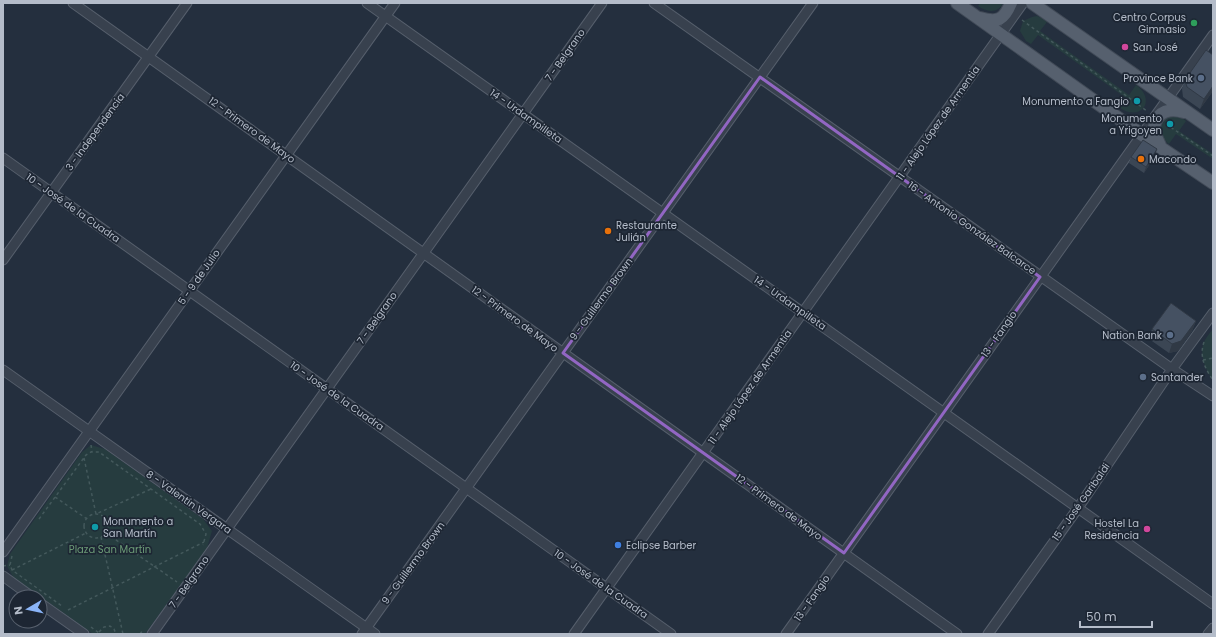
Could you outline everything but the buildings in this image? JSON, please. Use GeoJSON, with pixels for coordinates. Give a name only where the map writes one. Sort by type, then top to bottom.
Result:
{"type":"FeatureCollection","features":[{"type":"Feature","properties":{"kind":"main road"},"geometry":{"type":"LineString","coordinates":[[957,3],[1142,135],[1213,183]]}},
{"type":"Feature","properties":{"kind":"main road"},"geometry":{"type":"LineString","coordinates":[[977,17],[990,21],[1000,20],[1007,12],[1011,3]]}},
{"type":"Feature","properties":{"kind":"main road"},"geometry":{"type":"LineString","coordinates":[[1032,3],[1213,130]]}},
{"type":"Feature","properties":{"kind":"main road"},"geometry":{"type":"LineString","coordinates":[[1161,148],[1154,127],[1157,118],[1165,111],[1174,109],[1187,113]]}},
{"type":"Feature","properties":{"kind":"street","name":"12 - Primero de Mayo"},"geometry":{"type":"LineString","coordinates":[[73,3],[957,634]]}},
{"type":"Feature","properties":{"kind":"street","name":"3 - Independencia"},"geometry":{"type":"LineString","coordinates":[[3,260],[187,3]]}},
{"type":"Feature","properties":{"kind":"street","name":"14 - Urdampilleta"},"geometry":{"type":"LineString","coordinates":[[367,3],[1213,604]]}},
{"type":"Feature","properties":{"kind":"street","name":"5 - 9 de Julio"},"geometry":{"type":"LineString","coordinates":[[3,552],[395,3]]}},
{"type":"Feature","properties":{"kind":"street","name":"7 - Belgrano"},"geometry":{"type":"LineString","coordinates":[[152,634],[602,3]]}},
{"type":"Feature","properties":{"kind":"street","name":"16 - Antonio González Balcarce"},"geometry":{"type":"LineString","coordinates":[[654,3],[1040,277],[1213,396]]}},
{"type":"Feature","properties":{"kind":"street","name":"9 - Guillermo Brown"},"geometry":{"type":"LineString","coordinates":[[364,631],[813,3]]}},
{"type":"Feature","properties":{"kind":"street","name":"11 - Alejo López de Armentia"},"geometry":{"type":"LineString","coordinates":[[574,634],[1023,3]]}},
{"type":"Feature","properties":{"kind":"street","name":"13 - Fangio"},"geometry":{"type":"LineString","coordinates":[[786,634],[1142,135],[1157,118],[1168,99],[1213,35]]}},
{"type":"Feature","properties":{"kind":"street","name":"10 - José de la Cuadra"},"geometry":{"type":"LineString","coordinates":[[3,158],[671,634]]}},
{"type":"Feature","properties":{"kind":"street","name":"15 - José Garibaldi"},"geometry":{"type":"LineString","coordinates":[[988,634],[1078,508],[1172,369],[1213,314]]}},
{"type":"Feature","properties":{"kind":"street","name":"8 - Valentín Vergara"},"geometry":{"type":"LineString","coordinates":[[3,370],[227,529],[364,631],[375,634]]}},
{"type":"Feature","properties":{"kind":"street"},"geometry":{"type":"LineString","coordinates":[[3,576],[21,589]]}},
{"type":"Feature","properties":{"kind":"street"},"geometry":{"type":"LineString","coordinates":[[48,609],[84,634]]}},
{"type":"Feature","properties":{"kind":"street"},"geometry":{"type":"LineString","coordinates":[[1208,634],[1213,628]]}},
{"type":"Feature","properties":{"kind":"path"},"geometry":{"type":"LineString","coordinates":[[1015,15],[1157,118],[1213,156]]}},
{"type":"Feature","properties":{"kind":"path"},"geometry":{"type":"LineString","coordinates":[[1205,340],[1202,354],[1203,360],[1208,373],[1213,380]]}},
{"type":"Feature","properties":{"kind":"path"},"geometry":{"type":"LineString","coordinates":[[1203,360],[1213,358]]}},
{"type":"Feature","properties":{"kind":"path"},"geometry":{"type":"LineString","coordinates":[[38,521],[84,458],[91,452],[99,452],[200,524],[206,534],[203,546]]}},
{"type":"Feature","properties":{"kind":"path"},"geometry":{"type":"LineString","coordinates":[[84,458],[96,514]]}},
{"type":"Feature","properties":{"kind":"path"},"geometry":{"type":"LineString","coordinates":[[96,514],[104,517],[108,528],[106,533],[101,537],[94,538],[86,533],[84,527],[87,519],[92,515],[151,489]]}},
{"type":"Feature","properties":{"kind":"path"},"geometry":{"type":"LineString","coordinates":[[56,497],[87,519]]}},
{"type":"Feature","properties":{"kind":"path"},"geometry":{"type":"LineString","coordinates":[[12,570],[86,533]]}},
{"type":"Feature","properties":{"kind":"path"},"geometry":{"type":"LineString","coordinates":[[106,533],[177,582]]}},
{"type":"Feature","properties":{"kind":"path"},"geometry":{"type":"LineString","coordinates":[[101,537],[123,634]]}},
{"type":"Feature","properties":{"kind":"path"},"geometry":{"type":"LineString","coordinates":[[68,610],[205,542]]}},
{"type":"Feature","properties":{"kind":"path"},"geometry":{"type":"LineString","coordinates":[[12,556],[10,565],[12,570],[62,606]]}},
{"type":"Feature","properties":{"kind":"path"},"geometry":{"type":"LineString","coordinates":[[3,566],[10,565]]}},
{"type":"Feature","properties":{"kind":"path"},"geometry":{"type":"LineString","coordinates":[[87,624],[99,634],[102,628],[107,626],[112,627],[116,634]]}},
{"type":"Feature","properties":{"kind":"path"},"geometry":{"type":"LineString","coordinates":[[140,634],[144,628]]}},
{"type":"Feature","properties":{"kind":"highlighted area"},"geometry":{"type":"Polygon","coordinates":[[[760,77],[1040,277],[844,553],[563,353],[760,77]]]}},
{"type":"Feature","properties":{"kind":"green space"},"geometry":{"type":"Polygon","coordinates":[[[980,3],[1003,3],[998,9],[988,11],[978,6],[980,3]]]}},
{"type":"Feature","properties":{"kind":"green space"},"geometry":{"type":"Polygon","coordinates":[[[1037,16],[1047,22],[1040,31],[1129,95],[1136,85],[1145,97],[1146,103],[1144,107],[1140,111],[1134,112],[1128,112],[1120,108],[1126,98],[1038,35],[1031,44],[1026,41],[1020,31],[1023,21],[1037,16]]]}},
{"type":"Feature","properties":{"kind":"green space"},"geometry":{"type":"Polygon","coordinates":[[[1171,116],[1181,117],[1186,121],[1179,131],[1213,154],[1213,159],[1176,134],[1169,144],[1167,142],[1162,136],[1159,127],[1163,120],[1171,116]]]}},
{"type":"Feature","properties":{"kind":"green space"},"geometry":{"type":"Polygon","coordinates":[[[1213,329],[1213,380],[1203,361],[1202,350],[1205,340],[1213,329]]]}},
{"type":"Feature","properties":{"kind":"green space","name":"Plaza San Martín"},"geometry":{"type":"Polygon","coordinates":[[[91,445],[105,449],[203,519],[212,531],[207,548],[145,634],[93,634],[48,602],[48,589],[30,589],[13,577],[7,566],[10,554],[82,452],[91,445]]]}},
{"type":"Feature","properties":{"kind":"place","name":"Centro Corpus Gimnasio"},"geometry":{"type":"Point","coordinates":[1194,23]}},
{"type":"Feature","properties":{"kind":"place","name":"San José"},"geometry":{"type":"Point","coordinates":[1125,47]}},
{"type":"Feature","properties":{"kind":"place","name":"Province Bank"},"geometry":{"type":"Point","coordinates":[1201,78]}},
{"type":"Feature","properties":{"kind":"place","name":"Monumento a Fangio"},"geometry":{"type":"Point","coordinates":[1137,101]}},
{"type":"Feature","properties":{"kind":"place","name":"Monumento a Yrigoyen"},"geometry":{"type":"Point","coordinates":[1170,124]}},
{"type":"Feature","properties":{"kind":"place","name":"Macondo"},"geometry":{"type":"Point","coordinates":[1141,159]}},
{"type":"Feature","properties":{"kind":"place","name":"Restaurante Julián"},"geometry":{"type":"Point","coordinates":[608,231]}},
{"type":"Feature","properties":{"kind":"place","name":"Nation Bank"},"geometry":{"type":"Point","coordinates":[1170,335]}},
{"type":"Feature","properties":{"kind":"place","name":"Santander"},"geometry":{"type":"Point","coordinates":[1143,377]}},
{"type":"Feature","properties":{"kind":"place","name":"Monumento a San Martín"},"geometry":{"type":"Point","coordinates":[95,527]}},
{"type":"Feature","properties":{"kind":"place","name":"Hostel La Residencia"},"geometry":{"type":"Point","coordinates":[1147,529]}},
{"type":"Feature","properties":{"kind":"place","name":"Eclipse Barber"},"geometry":{"type":"Point","coordinates":[618,545]}}]}
